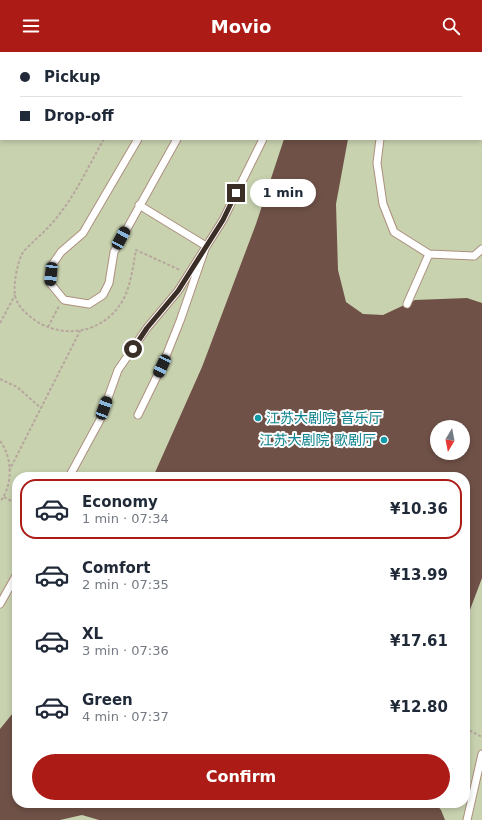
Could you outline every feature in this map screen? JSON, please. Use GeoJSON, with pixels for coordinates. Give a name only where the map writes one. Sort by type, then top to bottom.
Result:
{"type":"FeatureCollection","features":[{"type":"Feature","properties":{"kind":"lane"},"geometry":{"type":"LineString","coordinates":[[137,140],[83,233],[61,252],[52,265],[50,283],[64,300],[89,304],[103,295],[109,283],[114,252],[176,140]]}},
{"type":"Feature","properties":{"kind":"lane"},"geometry":{"type":"LineString","coordinates":[[72,472],[100,420],[118,370],[147,328],[178,291],[223,220],[263,140]]}},
{"type":"Feature","properties":{"kind":"lane"},"geometry":{"type":"LineString","coordinates":[[380,140],[377,163],[383,204],[394,232],[428,254],[474,256],[482,249]]}},
{"type":"Feature","properties":{"kind":"lane"},"geometry":{"type":"LineString","coordinates":[[139,205],[206,246]]}},
{"type":"Feature","properties":{"kind":"lane"},"geometry":{"type":"LineString","coordinates":[[138,415],[162,366],[178,327],[206,246]]}},
{"type":"Feature","properties":{"kind":"lane"},"geometry":{"type":"LineString","coordinates":[[407,304],[428,254]]}},
{"type":"Feature","properties":{"kind":"lane"},"geometry":{"type":"LineString","coordinates":[[0,604],[12,583]]}},
{"type":"Feature","properties":{"kind":"lane"},"geometry":{"type":"LineString","coordinates":[[470,807],[482,754]]}},
{"type":"Feature","properties":{"kind":"lane"},"geometry":{"type":"LineString","coordinates":[[467,820],[470,808]]}},
{"type":"Feature","properties":{"kind":"path"},"geometry":{"type":"LineString","coordinates":[[103,140],[62,212],[52,224],[22,253],[16,278],[16,298],[26,314],[48,328],[65,332],[80,331],[101,324],[123,300],[130,280],[136,250],[188,274]]}},
{"type":"Feature","properties":{"kind":"path"},"geometry":{"type":"LineString","coordinates":[[0,323],[16,294]]}},
{"type":"Feature","properties":{"kind":"path"},"geometry":{"type":"LineString","coordinates":[[48,328],[63,298]]}},
{"type":"Feature","properties":{"kind":"path"},"geometry":{"type":"LineString","coordinates":[[9,471],[80,331]]}},
{"type":"Feature","properties":{"kind":"path"},"geometry":{"type":"LineString","coordinates":[[0,379],[17,387],[41,408]]}},
{"type":"Feature","properties":{"kind":"path"},"geometry":{"type":"LineString","coordinates":[[0,441],[4,446],[9,463],[9,480],[4,497],[0,502]]}},
{"type":"Feature","properties":{"kind":"path"},"geometry":{"type":"LineString","coordinates":[[4,497],[12,501]]}},
{"type":"Feature","properties":{"kind":"path"},"geometry":{"type":"LineString","coordinates":[[470,731],[482,737]]}},
{"type":"Feature","properties":{"kind":"green space"},"geometry":{"type":"Polygon","coordinates":[[[0,140],[482,140],[482,820],[0,820],[0,140]]]}},
{"type":"Feature","properties":{"kind":"building"},"geometry":{"type":"Polygon","coordinates":[[[284,140],[348,140],[336,204],[338,270],[346,302],[363,314],[383,315],[415,300],[467,298],[482,303],[482,578],[470,610],[470,472],[155,472],[202,367],[256,224],[284,140]]]}},
{"type":"Feature","properties":{"kind":"building"},"geometry":{"type":"Polygon","coordinates":[[[12,714],[12,808],[439,808],[445,820],[99,820],[82,815],[60,820],[0,820],[0,729],[12,714]]]}},
{"type":"Feature","properties":{"kind":"place","name":"江苏大剧院 音乐厅"},"geometry":{"type":"Point","coordinates":[258,418]}},
{"type":"Feature","properties":{"kind":"place","name":"江苏大剧院 歌剧厅"},"geometry":{"type":"Point","coordinates":[384,440]}},
{"type":"Feature","properties":{"kind":"route"},"geometry":{"type":"LineString","coordinates":[[133,349],[147,328],[178,291],[223,220],[236,193]]}}]}
